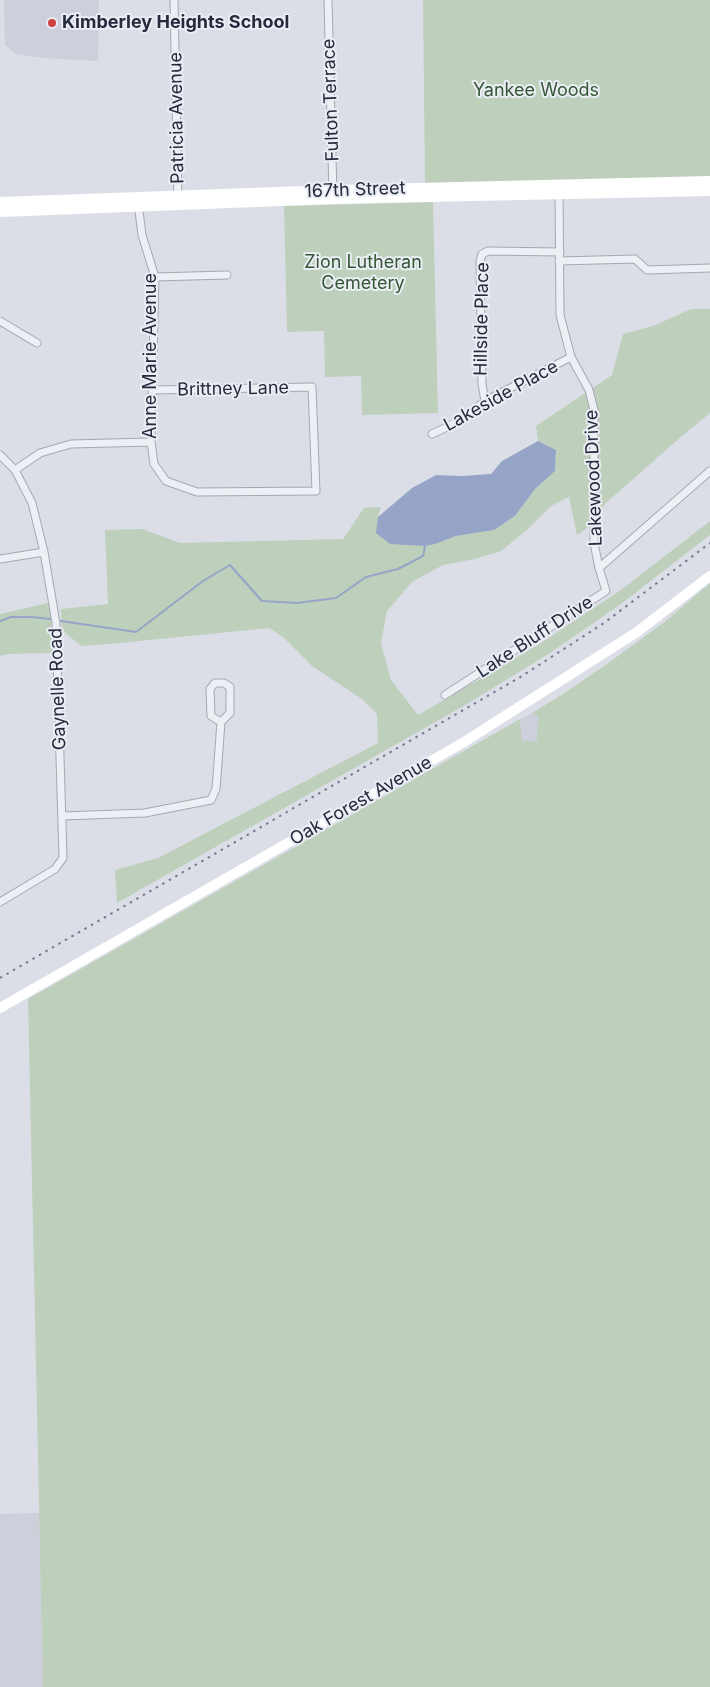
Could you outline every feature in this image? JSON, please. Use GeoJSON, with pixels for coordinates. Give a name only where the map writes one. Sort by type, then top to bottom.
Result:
{"type":"FeatureCollection","features":[{"type":"Feature","properties":{"kind":"main road","name":"167th Street"},"geometry":{"type":"LineString","coordinates":[[0,212],[178,201],[559,189],[710,181]]}},
{"type":"Feature","properties":{"kind":"main road","name":"167th Street"},"geometry":{"type":"LineString","coordinates":[[559,189],[710,190]]}},
{"type":"Feature","properties":{"kind":"main road","name":"167th Street"},"geometry":{"type":"LineString","coordinates":[[0,202],[138,203]]}},
{"type":"Feature","properties":{"kind":"main road","name":"Oak Forest Avenue"},"geometry":{"type":"LineString","coordinates":[[0,1008],[464,742],[637,632],[710,576]]}},
{"type":"Feature","properties":{"kind":"street","name":"Patricia Avenue"},"geometry":{"type":"LineString","coordinates":[[174,0],[178,201]]}},
{"type":"Feature","properties":{"kind":"street","name":"Fulton Terrace"},"geometry":{"type":"LineString","coordinates":[[328,0],[333,195]]}},
{"type":"Feature","properties":{"kind":"street","name":"Lakewood Drive"},"geometry":{"type":"LineString","coordinates":[[559,189],[560,315],[571,357],[588,390],[594,410],[594,543],[599,568]]}},
{"type":"Feature","properties":{"kind":"street","name":"Anne Marie Avenue"},"geometry":{"type":"LineString","coordinates":[[138,203],[142,235],[155,277],[151,442],[154,464],[166,481]]}},
{"type":"Feature","properties":{"kind":"street","name":"Hillside Place"},"geometry":{"type":"LineString","coordinates":[[485,401],[482,384],[480,261],[482,254],[488,252],[560,252]]}},
{"type":"Feature","properties":{"kind":"street"},"geometry":{"type":"LineString","coordinates":[[559,261],[635,259],[647,270],[710,268]]}},
{"type":"Feature","properties":{"kind":"street"},"geometry":{"type":"LineString","coordinates":[[155,277],[228,275]]}},
{"type":"Feature","properties":{"kind":"street"},"geometry":{"type":"LineString","coordinates":[[0,321],[38,343]]}},
{"type":"Feature","properties":{"kind":"street","name":"Lakeside Place"},"geometry":{"type":"LineString","coordinates":[[432,434],[460,421],[485,401],[571,357]]}},
{"type":"Feature","properties":{"kind":"street","name":"Brittney Lane"},"geometry":{"type":"LineString","coordinates":[[153,390],[312,387],[316,491],[197,492],[166,481]]}},
{"type":"Feature","properties":{"kind":"street"},"geometry":{"type":"LineString","coordinates":[[15,470],[40,453],[71,444],[151,442]]}},
{"type":"Feature","properties":{"kind":"street","name":"Gaynelle Road"},"geometry":{"type":"LineString","coordinates":[[0,455],[15,470],[32,503],[44,552],[56,623],[63,858],[55,869],[0,902]]}},
{"type":"Feature","properties":{"kind":"street"},"geometry":{"type":"LineString","coordinates":[[599,568],[710,471]]}},
{"type":"Feature","properties":{"kind":"street"},"geometry":{"type":"LineString","coordinates":[[0,560],[44,552]]}},
{"type":"Feature","properties":{"kind":"street","name":"Lake Bluff Drive"},"geometry":{"type":"LineString","coordinates":[[445,695],[606,592],[599,568]]}},
{"type":"Feature","properties":{"kind":"street"},"geometry":{"type":"LineString","coordinates":[[62,816],[145,813],[211,800],[216,789],[221,722],[230,713],[230,687],[224,683],[215,683],[210,689],[211,716],[221,722]]}},
{"type":"Feature","properties":{"kind":"shaded area","name":"Kimberley Heights School"},"geometry":{"type":"Polygon","coordinates":[[[4,0],[99,0],[98,61],[43,58],[16,54],[5,45],[4,0]]]}},
{"type":"Feature","properties":{"kind":"shaded area"},"geometry":{"type":"Polygon","coordinates":[[[532,713],[538,715],[538,741],[521,741],[520,719],[532,713]]]}},
{"type":"Feature","properties":{"kind":"shaded area"},"geometry":{"type":"Polygon","coordinates":[[[40,1513],[44,1687],[0,1687],[0,1514],[40,1513]]]}},
{"type":"Feature","properties":{"kind":"green space","name":"Yankee Woods"},"geometry":{"type":"Polygon","coordinates":[[[423,0],[710,0],[710,178],[425,184],[423,0]]]}},
{"type":"Feature","properties":{"kind":"green space","name":"Zion Lutheran Cemetery"},"geometry":{"type":"Polygon","coordinates":[[[433,202],[438,413],[362,415],[361,376],[325,377],[324,331],[287,332],[284,206],[433,202]]]}},
{"type":"Feature","properties":{"kind":"green space"},"geometry":{"type":"Polygon","coordinates":[[[691,309],[710,309],[710,413],[606,503],[587,528],[577,535],[569,497],[551,506],[527,530],[501,551],[475,559],[443,565],[412,582],[387,611],[381,643],[391,680],[418,715],[538,645],[621,590],[710,521],[710,535],[621,604],[550,653],[467,704],[117,903],[115,870],[158,858],[378,743],[377,714],[362,699],[312,666],[282,636],[269,628],[81,646],[62,630],[61,609],[108,604],[105,530],[142,529],[180,543],[343,539],[364,508],[381,507],[378,517],[435,544],[456,536],[494,530],[515,516],[535,489],[555,471],[556,450],[538,441],[536,426],[612,375],[623,334],[653,326],[691,309]]]}},
{"type":"Feature","properties":{"kind":"green space"},"geometry":{"type":"Polygon","coordinates":[[[710,583],[710,1687],[43,1687],[28,999],[520,719],[522,741],[537,741],[538,716],[532,713],[607,664],[667,620],[710,583]]]}},
{"type":"Feature","properties":{"kind":"green space"},"geometry":{"type":"Polygon","coordinates":[[[48,603],[51,616],[52,653],[8,654],[0,656],[0,614],[48,603]]]}},
{"type":"Feature","properties":{"kind":"water"},"geometry":{"type":"Polygon","coordinates":[[[538,441],[556,450],[555,471],[535,489],[515,516],[494,530],[456,536],[425,546],[390,544],[376,533],[378,517],[412,488],[436,475],[491,474],[502,461],[538,441]]]}},
{"type":"Feature","properties":{"kind":"waterway"},"geometry":{"type":"LineString","coordinates":[[61,621],[136,632],[203,581],[230,565],[262,601],[297,603],[336,598],[366,577],[398,569],[423,556],[425,546]]}},
{"type":"Feature","properties":{"kind":"waterway"},"geometry":{"type":"LineString","coordinates":[[0,621],[11,617],[50,619]]}},
{"type":"Feature","properties":{"kind":"railway"},"geometry":{"type":"LineString","coordinates":[[0,978],[522,676],[604,623],[710,543]]}},
{"type":"Feature","properties":{"kind":"place","name":"Kimberley Heights School"},"geometry":{"type":"Point","coordinates":[52,23]}}]}
